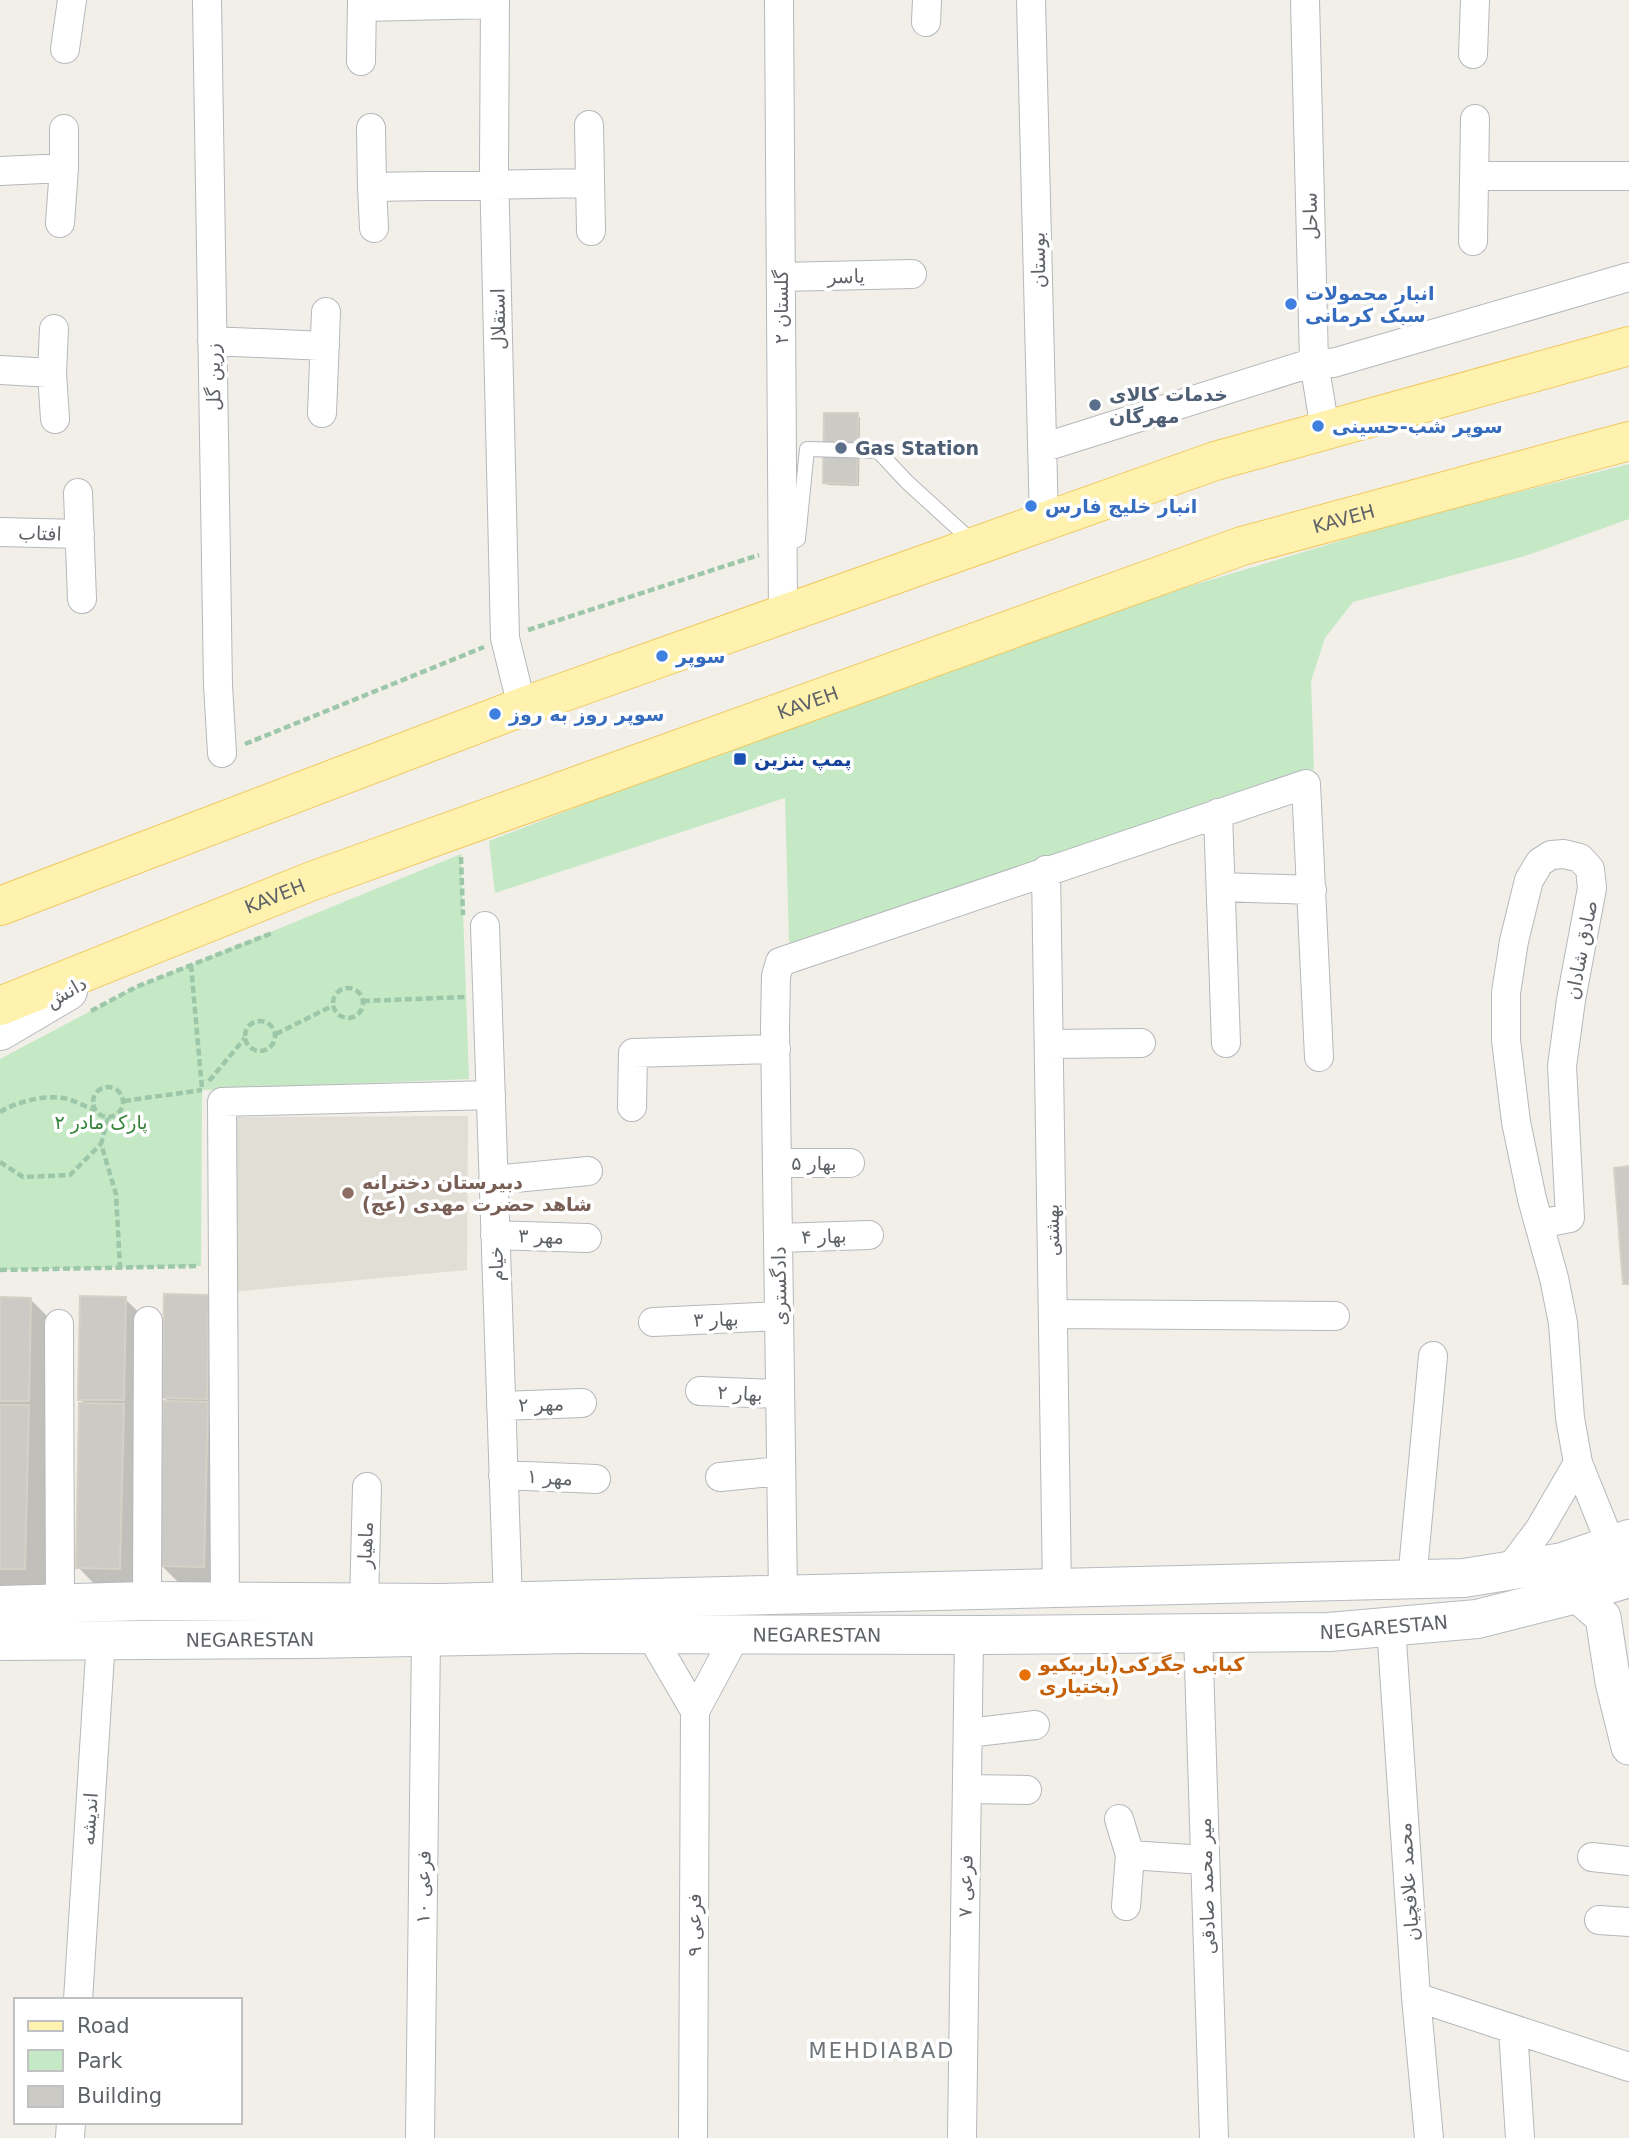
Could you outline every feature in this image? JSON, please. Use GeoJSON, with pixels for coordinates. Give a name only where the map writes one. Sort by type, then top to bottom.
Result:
{"type":"FeatureCollection","features":[{"type":"Feature","properties":{"kind":"main road"},"geometry":{"type":"LineString","coordinates":[[6,899],[522,707],[1215,461],[1629,346]]}},
{"type":"Feature","properties":{"kind":"main road","name":"KAVEH"},"geometry":{"type":"LineString","coordinates":[[0,1006],[133,953],[186,950],[312,881],[1242,547],[1629,440]]}},
{"type":"Feature","properties":{"kind":"main road","name":"دانش"},"geometry":{"type":"LineString","coordinates":[[0,1031],[133,953]]}},
{"type":"Feature","properties":{"kind":"main road","name":"NEGARESTAN"},"geometry":{"type":"LineString","coordinates":[[0,1641],[101,1639],[308,1621],[360,1621],[508,1602],[1464,1578],[1563,1562],[1620,1542]]}},
{"type":"Feature","properties":{"kind":"main road","name":"NEGARESTAN"},"geometry":{"type":"LineString","coordinates":[[360,1621],[426,1637],[1295,1632],[1477,1619],[1629,1578]]}},
{"type":"Feature","properties":{"kind":"main road"},"geometry":{"type":"LineString","coordinates":[[1295,1632],[1297,1583]]}},
{"type":"Feature","properties":{"kind":"main road","name":"NEGARESTAN"},"geometry":{"type":"LineString","coordinates":[[0,1605],[147,1601],[225,1604],[308,1621]]}},
{"type":"Feature","properties":{"kind":"street"},"geometry":{"type":"LineString","coordinates":[[65,49],[72,0]]}},
{"type":"Feature","properties":{"kind":"street","name":"زرین گل"},"geometry":{"type":"LineString","coordinates":[[207,0],[218,685],[222,753]]}},
{"type":"Feature","properties":{"kind":"street","name":"گلستان ۲"},"geometry":{"type":"LineString","coordinates":[[779,0],[783,615]]}},
{"type":"Feature","properties":{"kind":"street","name":"بوستان"},"geometry":{"type":"LineString","coordinates":[[1031,0],[1044,521]]}},
{"type":"Feature","properties":{"kind":"street","name":"ساحل"},"geometry":{"type":"LineString","coordinates":[[1305,0],[1314,362],[1325,430]]}},
{"type":"Feature","properties":{"kind":"street"},"geometry":{"type":"LineString","coordinates":[[1473,54],[1475,0]]}},
{"type":"Feature","properties":{"kind":"street"},"geometry":{"type":"LineString","coordinates":[[361,61],[362,4],[495,2]]}},
{"type":"Feature","properties":{"kind":"street","name":"استقلال"},"geometry":{"type":"LineString","coordinates":[[495,2],[494,185],[505,638],[522,707]]}},
{"type":"Feature","properties":{"kind":"street"},"geometry":{"type":"LineString","coordinates":[[1473,241],[1475,119]]}},
{"type":"Feature","properties":{"kind":"street"},"geometry":{"type":"LineString","coordinates":[[589,125],[591,230]]}},
{"type":"Feature","properties":{"kind":"street"},"geometry":{"type":"LineString","coordinates":[[371,128],[374,228]]}},
{"type":"Feature","properties":{"kind":"street"},"geometry":{"type":"LineString","coordinates":[[60,223],[64,129]]}},
{"type":"Feature","properties":{"kind":"street"},"geometry":{"type":"LineString","coordinates":[[0,171],[64,168]]}},
{"type":"Feature","properties":{"kind":"street"},"geometry":{"type":"LineString","coordinates":[[1474,176],[1629,176]]}},
{"type":"Feature","properties":{"kind":"street"},"geometry":{"type":"LineString","coordinates":[[372,187],[590,183]]}},
{"type":"Feature","properties":{"kind":"street","name":"یاسر"},"geometry":{"type":"LineString","coordinates":[[781,277],[912,274]]}},
{"type":"Feature","properties":{"kind":"street"},"geometry":{"type":"LineString","coordinates":[[1042,448],[1314,362],[1334,363],[1629,277]]}},
{"type":"Feature","properties":{"kind":"street"},"geometry":{"type":"LineString","coordinates":[[322,413],[326,312]]}},
{"type":"Feature","properties":{"kind":"street"},"geometry":{"type":"LineString","coordinates":[[54,329],[52,373],[55,419]]}},
{"type":"Feature","properties":{"kind":"street"},"geometry":{"type":"LineString","coordinates":[[212,341],[325,346]]}},
{"type":"Feature","properties":{"kind":"street"},"geometry":{"type":"LineString","coordinates":[[0,370],[52,373]]}},
{"type":"Feature","properties":{"kind":"street"},"geometry":{"type":"LineString","coordinates":[[78,493],[82,599]]}},
{"type":"Feature","properties":{"kind":"street","name":"افتاب"},"geometry":{"type":"LineString","coordinates":[[0,532],[80,534]]}},
{"type":"Feature","properties":{"kind":"street"},"geometry":{"type":"LineString","coordinates":[[1046,870],[1306,784],[1319,1057]]}},
{"type":"Feature","properties":{"kind":"street"},"geometry":{"type":"LineString","coordinates":[[1218,813],[1226,1043]]}},
{"type":"Feature","properties":{"kind":"street","name":"صادق شادان"},"geometry":{"type":"LineString","coordinates":[[1539,1224],[1570,1218],[1562,1066],[1592,888],[1590,869],[1580,858],[1564,854],[1551,855],[1540,862],[1529,880],[1514,941],[1507,993],[1506,1040],[1516,1122],[1531,1199],[1554,1278],[1563,1323],[1570,1418],[1578,1463],[1620,1542]]}},
{"type":"Feature","properties":{"kind":"street","name":"دادگستری"},"geometry":{"type":"LineString","coordinates":[[783,1596],[776,1049],[776,976],[780,962],[1046,870]]}},
{"type":"Feature","properties":{"kind":"street","name":"بهشتی"},"geometry":{"type":"LineString","coordinates":[[1046,870],[1057,1589]]}},
{"type":"Feature","properties":{"kind":"street"},"geometry":{"type":"LineString","coordinates":[[1221,887],[1312,890]]}},
{"type":"Feature","properties":{"kind":"street","name":"خیام"},"geometry":{"type":"LineString","coordinates":[[485,926],[508,1602]]}},
{"type":"Feature","properties":{"kind":"street"},"geometry":{"type":"LineString","coordinates":[[1049,1044],[1141,1043]]}},
{"type":"Feature","properties":{"kind":"street"},"geometry":{"type":"LineString","coordinates":[[632,1108],[633,1053],[776,1049]]}},
{"type":"Feature","properties":{"kind":"street"},"geometry":{"type":"LineString","coordinates":[[225,1604],[222,1102],[491,1095]]}},
{"type":"Feature","properties":{"kind":"street","name":"بهار ۵"},"geometry":{"type":"LineString","coordinates":[[777,1163],[850,1163]]}},
{"type":"Feature","properties":{"kind":"street"},"geometry":{"type":"LineString","coordinates":[[493,1180],[587,1171]]}},
{"type":"Feature","properties":{"kind":"street","name":"مهر ۳"},"geometry":{"type":"LineString","coordinates":[[495,1235],[587,1238]]}},
{"type":"Feature","properties":{"kind":"street","name":"بهار ۴"},"geometry":{"type":"LineString","coordinates":[[778,1238],[869,1235]]}},
{"type":"Feature","properties":{"kind":"street"},"geometry":{"type":"LineString","coordinates":[[1053,1314],[1335,1316]]}},
{"type":"Feature","properties":{"kind":"street","name":"بهار ۳"},"geometry":{"type":"LineString","coordinates":[[653,1322],[779,1316]]}},
{"type":"Feature","properties":{"kind":"street"},"geometry":{"type":"LineString","coordinates":[[147,1601],[148,1321]]}},
{"type":"Feature","properties":{"kind":"street"},"geometry":{"type":"LineString","coordinates":[[59,1324],[60,1603]]}},
{"type":"Feature","properties":{"kind":"street"},"geometry":{"type":"LineString","coordinates":[[1412,1580],[1433,1356]]}},
{"type":"Feature","properties":{"kind":"street","name":"بهار ۲"},"geometry":{"type":"LineString","coordinates":[[700,1391],[780,1394]]}},
{"type":"Feature","properties":{"kind":"street","name":"مهر ۲"},"geometry":{"type":"LineString","coordinates":[[501,1406],[582,1403]]}},
{"type":"Feature","properties":{"kind":"street"},"geometry":{"type":"LineString","coordinates":[[1508,1571],[1539,1530],[1578,1463]]}},
{"type":"Feature","properties":{"kind":"street"},"geometry":{"type":"LineString","coordinates":[[720,1477],[781,1471]]}},
{"type":"Feature","properties":{"kind":"street","name":"مهر ۱"},"geometry":{"type":"LineString","coordinates":[[503,1475],[596,1479]]}},
{"type":"Feature","properties":{"kind":"street","name":"ماهیار"},"geometry":{"type":"LineString","coordinates":[[360,1621],[367,1487]]}},
{"type":"Feature","properties":{"kind":"street"},"geometry":{"type":"LineString","coordinates":[[1576,1594],[1603,1617],[1629,1747]]}},
{"type":"Feature","properties":{"kind":"street","name":"محمد علافچیان"},"geometry":{"type":"LineString","coordinates":[[1391,1626],[1416,1997],[1429,2138]]}},
{"type":"Feature","properties":{"kind":"street","name":"میر محمد صادقی"},"geometry":{"type":"LineString","coordinates":[[1198,1633],[1214,2138]]}},
{"type":"Feature","properties":{"kind":"street"},"geometry":{"type":"LineString","coordinates":[[650,1634],[695,1711]]}},
{"type":"Feature","properties":{"kind":"street"},"geometry":{"type":"LineString","coordinates":[[695,1711],[736,1634]]}},
{"type":"Feature","properties":{"kind":"street","name":"فرعی ۷"},"geometry":{"type":"LineString","coordinates":[[962,2138],[969,1634]]}},
{"type":"Feature","properties":{"kind":"street","name":"فرعی ۱۰"},"geometry":{"type":"LineString","coordinates":[[420,2138],[426,1637]]}},
{"type":"Feature","properties":{"kind":"street","name":"اندیشه"},"geometry":{"type":"LineString","coordinates":[[78,1998],[101,1639]]}},
{"type":"Feature","properties":{"kind":"street","name":"فرعی ۹"},"geometry":{"type":"LineString","coordinates":[[693,2138],[695,1711]]}},
{"type":"Feature","properties":{"kind":"street"},"geometry":{"type":"LineString","coordinates":[[968,1733],[1035,1724]]}},
{"type":"Feature","properties":{"kind":"street"},"geometry":{"type":"LineString","coordinates":[[967,1789],[1027,1790]]}},
{"type":"Feature","properties":{"kind":"street"},"geometry":{"type":"LineString","coordinates":[[1119,1819],[1130,1855],[1126,1906]]}},
{"type":"Feature","properties":{"kind":"street"},"geometry":{"type":"LineString","coordinates":[[1130,1855],[1205,1860]]}},
{"type":"Feature","properties":{"kind":"street"},"geometry":{"type":"LineString","coordinates":[[1592,1857],[1629,1861]]}},
{"type":"Feature","properties":{"kind":"street"},"geometry":{"type":"LineString","coordinates":[[1600,1920],[1629,1922]]}},
{"type":"Feature","properties":{"kind":"street"},"geometry":{"type":"LineString","coordinates":[[1416,1997],[1629,2067]]}},
{"type":"Feature","properties":{"kind":"street"},"geometry":{"type":"LineString","coordinates":[[1513,2029],[1520,2138]]}},
{"type":"Feature","properties":{"kind":"lane"},"geometry":{"type":"LineString","coordinates":[[783,547],[798,539],[807,449],[878,450],[906,482],[978,546]]}},
{"type":"Feature","properties":{"kind":"path"},"geometry":{"type":"LineString","coordinates":[[222,753],[505,638],[783,547]]}},
{"type":"Feature","properties":{"kind":"path"},"geometry":{"type":"LineString","coordinates":[[449,859],[461,854]]}},
{"type":"Feature","properties":{"kind":"path"},"geometry":{"type":"LineString","coordinates":[[90,1011],[136,987],[186,950],[275,931]]}},
{"type":"Feature","properties":{"kind":"path"},"geometry":{"type":"LineString","coordinates":[[186,950],[202,1090]]}},
{"type":"Feature","properties":{"kind":"path"},"geometry":{"type":"LineString","coordinates":[[245,1038],[250,1048],[260,1051],[270,1048],[276,1034],[332,1006],[337,992],[346,987],[359,992],[363,1002],[361,1012],[353,1018],[342,1017],[332,1006]]}},
{"type":"Feature","properties":{"kind":"path"},"geometry":{"type":"LineString","coordinates":[[363,1002],[466,997]]}},
{"type":"Feature","properties":{"kind":"path"},"geometry":{"type":"LineString","coordinates":[[124,1101],[202,1090],[245,1038],[249,1024],[258,1020],[272,1025],[276,1034]]}},
{"type":"Feature","properties":{"kind":"path"},"geometry":{"type":"LineString","coordinates":[[1,1163],[23,1177],[70,1175],[101,1144],[108,1118],[121,1111],[124,1101],[120,1091],[106,1087],[94,1096],[95,1110]]}},
{"type":"Feature","properties":{"kind":"path"},"geometry":{"type":"LineString","coordinates":[[0,1112],[8,1107],[43,1098],[66,1099],[108,1118]]}},
{"type":"Feature","properties":{"kind":"path"},"geometry":{"type":"LineString","coordinates":[[101,1144],[116,1194],[120,1268]]}},
{"type":"Feature","properties":{"kind":"shaded area","name":"دبیرستان دخترانه شاهد حضرت مهدی (عج)"},"geometry":{"type":"Polygon","coordinates":[[[468,1116],[467,1270],[231,1292],[227,1117],[468,1116]]]}},
{"type":"Feature","properties":{"kind":"green space"},"geometry":{"type":"Polygon","coordinates":[[[1629,464],[1629,519],[1525,556],[1353,602],[1325,638],[1311,681],[1314,769],[801,945],[789,942],[785,798],[495,893],[489,841],[750,740],[1187,587],[1413,519],[1629,464]]]}},
{"type":"Feature","properties":{"kind":"green space","name":"پارک مادر ۲"},"geometry":{"type":"Polygon","coordinates":[[[461,854],[469,1079],[202,1090],[201,1266],[0,1270],[0,1059],[136,987],[461,854]]]}},
{"type":"Feature","properties":{"kind":"building","name":"Gas Station"},"geometry":{"type":"Polygon","coordinates":[[[824,413],[858,413],[857,484],[823,483],[824,413]]]}},
{"type":"Feature","properties":{"kind":"building"},"geometry":{"type":"Polygon","coordinates":[[[1629,1166],[1629,1284],[1623,1284],[1614,1168],[1629,1166]]]}},
{"type":"Feature","properties":{"kind":"building"},"geometry":{"type":"Polygon","coordinates":[[[164,1294],[209,1295],[207,1399],[162,1398],[164,1294]]]}},
{"type":"Feature","properties":{"kind":"building"},"geometry":{"type":"Polygon","coordinates":[[[80,1296],[126,1297],[124,1400],[78,1400],[80,1296]]]}},
{"type":"Feature","properties":{"kind":"building"},"geometry":{"type":"Polygon","coordinates":[[[0,1297],[31,1298],[29,1401],[0,1401],[0,1297]]]}},
{"type":"Feature","properties":{"kind":"building"},"geometry":{"type":"Polygon","coordinates":[[[163,1401],[208,1402],[204,1567],[159,1566],[163,1401]]]}},
{"type":"Feature","properties":{"kind":"building"},"geometry":{"type":"Polygon","coordinates":[[[79,1403],[124,1404],[120,1569],[76,1568],[79,1403]]]}},
{"type":"Feature","properties":{"kind":"building"},"geometry":{"type":"Polygon","coordinates":[[[0,1405],[29,1405],[25,1569],[0,1569],[0,1405]]]}},
{"type":"Feature","properties":{"kind":"place","name":"انبار محمولات سبک کرمانی"},"geometry":{"type":"Point","coordinates":[1291,304]}},
{"type":"Feature","properties":{"kind":"place","name":"خدمات کالای مهرگان"},"geometry":{"type":"Point","coordinates":[1095,405]}},
{"type":"Feature","properties":{"kind":"place","name":"سوپر شب-حسینی"},"geometry":{"type":"Point","coordinates":[1318,426]}},
{"type":"Feature","properties":{"kind":"place","name":"Gas Station"},"geometry":{"type":"Point","coordinates":[841,448]}},
{"type":"Feature","properties":{"kind":"place","name":"انبار خلیج فارس"},"geometry":{"type":"Point","coordinates":[1031,506]}},
{"type":"Feature","properties":{"kind":"place","name":"سوپر"},"geometry":{"type":"Point","coordinates":[662,656]}},
{"type":"Feature","properties":{"kind":"place","name":"سوپر روز به روز"},"geometry":{"type":"Point","coordinates":[495,714]}},
{"type":"Feature","properties":{"kind":"place","name":"پمپ بنزین"},"geometry":{"type":"Point","coordinates":[740,759]}},
{"type":"Feature","properties":{"kind":"place","name":"دبیرستان دخترانه شاهد حضرت مهدی (عج)"},"geometry":{"type":"Point","coordinates":[348,1193]}},
{"type":"Feature","properties":{"kind":"place","name":"کبابی جگرکی(باربیکیو بختیاری)"},"geometry":{"type":"Point","coordinates":[1025,1675]}},
{"type":"Feature","properties":{"kind":"district","name":"MEHDIABAD"},"geometry":{"type":"Point","coordinates":[882,2051]}}]}
